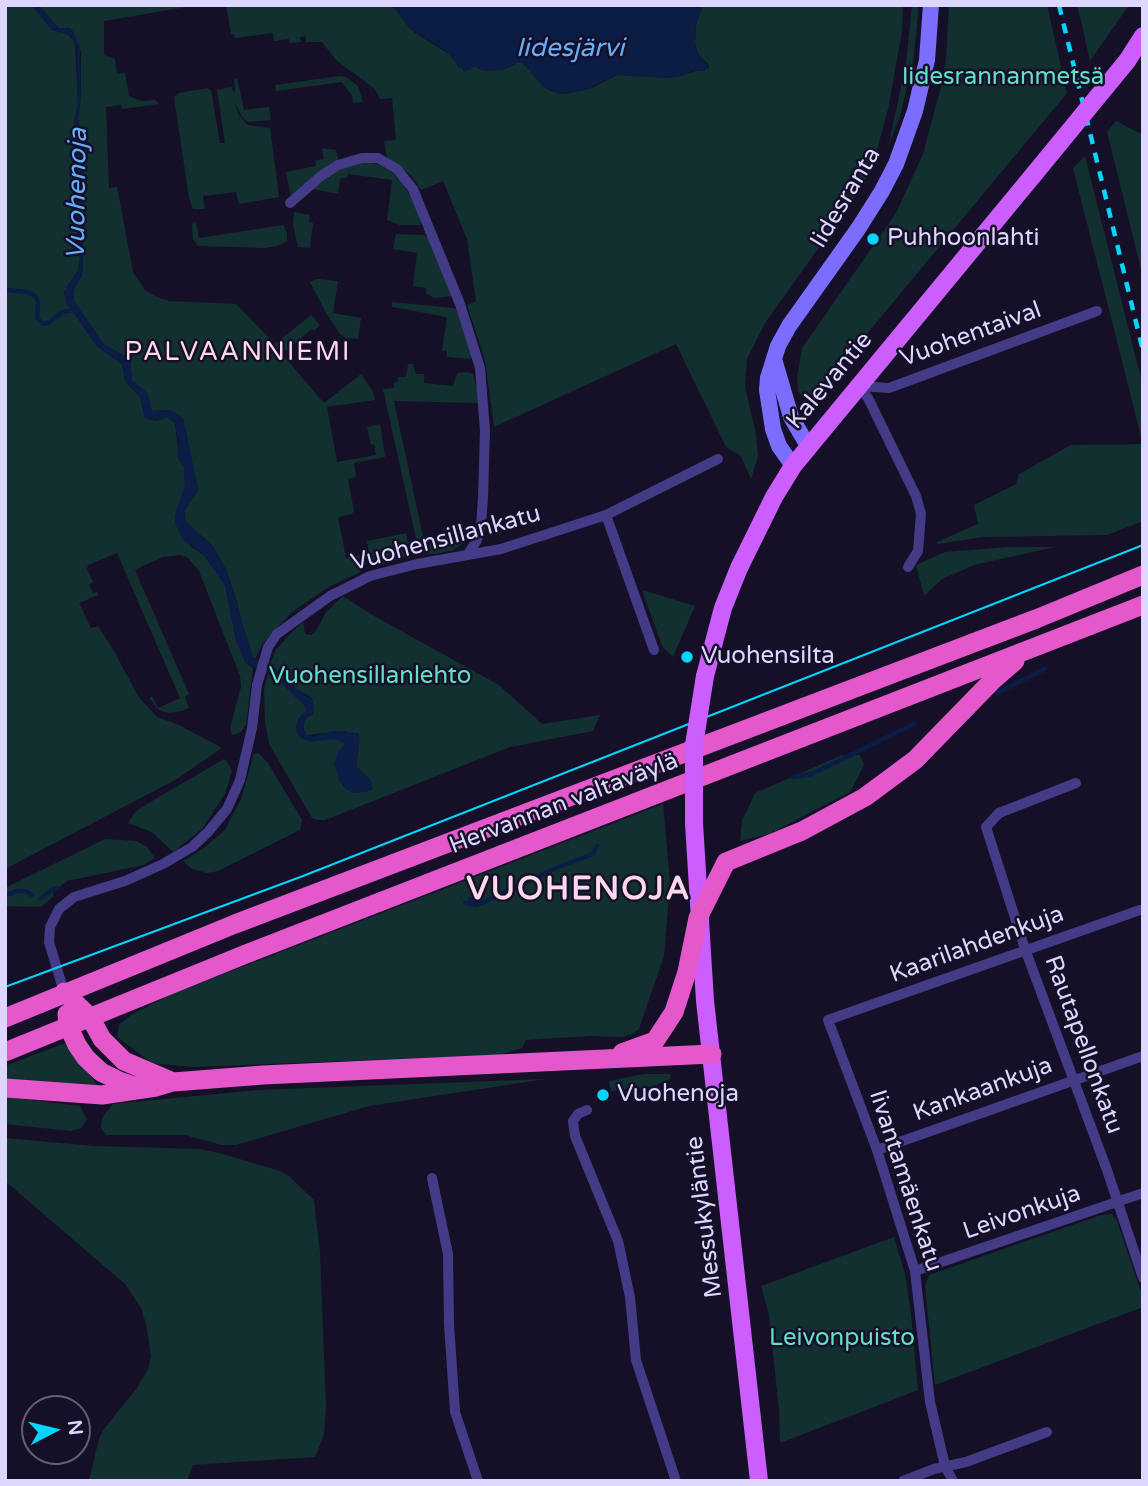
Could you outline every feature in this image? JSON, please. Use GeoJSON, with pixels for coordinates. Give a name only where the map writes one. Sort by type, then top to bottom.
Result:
{"type":"FeatureCollection","features":[{"type":"Feature","properties":{"kind":"highway","name":"Hervannan valtaväylä"},"geometry":{"type":"LineString","coordinates":[[5,1018],[235,924],[1024,624],[1143,575]]}},
{"type":"Feature","properties":{"kind":"highway","name":"Hervannan valtaväylä"},"geometry":{"type":"LineString","coordinates":[[5,1052],[1143,605]]}},
{"type":"Feature","properties":{"kind":"highway"},"geometry":{"type":"LineString","coordinates":[[601,1061],[655,1041],[663,1030],[680,996],[698,918],[726,862],[802,831],[865,797],[915,760],[993,680],[1028,650]]}},
{"type":"Feature","properties":{"kind":"highway"},"geometry":{"type":"LineString","coordinates":[[64,992],[90,1017],[103,1039],[124,1061],[173,1082]]}},
{"type":"Feature","properties":{"kind":"highway"},"geometry":{"type":"LineString","coordinates":[[64,992],[68,1025],[86,1058],[101,1072],[140,1088]]}},
{"type":"Feature","properties":{"kind":"highway"},"geometry":{"type":"LineString","coordinates":[[5,1088],[102,1095],[173,1082],[262,1075],[712,1054]]}},
{"type":"Feature","properties":{"kind":"main road","name":"Iidesranta"},"geometry":{"type":"LineString","coordinates":[[793,466],[775,439],[768,406],[768,378],[789,326],[858,229],[896,164],[915,111],[927,60],[931,5]]}},
{"type":"Feature","properties":{"kind":"main road","name":"Kalevantie"},"geometry":{"type":"LineString","coordinates":[[694,823],[694,746],[705,676],[723,608],[739,568],[774,498],[808,446],[1127,61],[1143,36]]}},
{"type":"Feature","properties":{"kind":"main road"},"geometry":{"type":"LineString","coordinates":[[774,359],[791,417],[808,446]]}},
{"type":"Feature","properties":{"kind":"main road","name":"Messukyläntie"},"geometry":{"type":"LineString","coordinates":[[694,823],[698,918],[759,1481]]}},
{"type":"Feature","properties":{"kind":"street"},"geometry":{"type":"LineString","coordinates":[[290,203],[338,165],[362,158],[378,158],[397,169],[413,189],[460,304],[480,368],[485,430],[483,498],[477,540],[468,554]]}},
{"type":"Feature","properties":{"kind":"street","name":"Vuohentaival"},"geometry":{"type":"LineString","coordinates":[[859,386],[889,388],[1097,311]]}},
{"type":"Feature","properties":{"kind":"street"},"geometry":{"type":"LineString","coordinates":[[859,386],[868,398],[916,496],[921,514],[918,551],[908,567]]}},
{"type":"Feature","properties":{"kind":"street","name":"Vuohensillankatu"},"geometry":{"type":"LineString","coordinates":[[64,992],[49,942],[50,928],[59,909],[74,897],[125,881],[192,847],[227,809],[240,780],[252,728],[257,685],[268,647],[276,634],[330,596],[370,576],[416,564],[501,550],[606,515],[718,459]]}},
{"type":"Feature","properties":{"kind":"street"},"geometry":{"type":"LineString","coordinates":[[606,515],[654,650]]}},
{"type":"Feature","properties":{"kind":"street","name":"Rautapellonkatu"},"geometry":{"type":"LineString","coordinates":[[1076,783],[999,813],[986,827],[1025,949],[1143,1278]]}},
{"type":"Feature","properties":{"kind":"street","name":"Kaarilahdenkuja"},"geometry":{"type":"LineString","coordinates":[[828,1020],[1140,910]]}},
{"type":"Feature","properties":{"kind":"street","name":"Iivantamäenkatu"},"geometry":{"type":"LineString","coordinates":[[828,1020],[877,1150],[915,1271],[930,1402],[945,1466],[953,1481]]}},
{"type":"Feature","properties":{"kind":"street","name":"Kankaankuja"},"geometry":{"type":"LineString","coordinates":[[877,1150],[1143,1056]]}},
{"type":"Feature","properties":{"kind":"street"},"geometry":{"type":"LineString","coordinates":[[586,1110],[578,1114],[573,1121],[575,1136],[618,1241],[630,1297],[636,1360],[676,1481]]}},
{"type":"Feature","properties":{"kind":"street"},"geometry":{"type":"LineString","coordinates":[[432,1178],[448,1254],[455,1412],[478,1481]]}},
{"type":"Feature","properties":{"kind":"street","name":"Leivonkuja"},"geometry":{"type":"LineString","coordinates":[[915,1271],[1143,1193]]}},
{"type":"Feature","properties":{"kind":"street"},"geometry":{"type":"LineString","coordinates":[[903,1481],[945,1466],[966,1462],[1047,1432]]}},
{"type":"Feature","properties":{"kind":"green space"},"geometry":{"type":"Polygon","coordinates":[[[5,5],[32,5],[52,30],[67,33],[75,43],[78,101],[74,123],[77,168],[74,194],[80,259],[78,270],[64,292],[66,302],[97,346],[122,364],[125,381],[140,397],[145,418],[156,421],[167,417],[175,423],[185,486],[175,517],[191,547],[204,555],[225,585],[236,640],[246,663],[253,668],[246,725],[241,732],[232,735],[230,728],[241,687],[240,676],[199,571],[187,557],[163,557],[135,570],[189,694],[185,697],[189,708],[167,713],[158,709],[149,698],[152,696],[158,708],[180,698],[117,553],[88,565],[93,582],[89,585],[93,593],[97,592],[98,595],[79,603],[91,628],[98,626],[114,651],[138,696],[157,717],[179,725],[222,748],[175,780],[5,869],[5,5]]]}},
{"type":"Feature","properties":{"kind":"green space"},"geometry":{"type":"Polygon","coordinates":[[[39,5],[198,5],[104,21],[104,55],[115,59],[117,74],[125,73],[129,96],[142,101],[155,100],[159,104],[122,109],[121,105],[106,107],[109,188],[117,187],[133,272],[145,290],[169,301],[236,304],[275,344],[311,315],[320,325],[282,354],[324,403],[361,374],[373,392],[375,400],[327,407],[337,462],[376,455],[367,427],[380,424],[385,457],[354,463],[356,477],[348,479],[354,511],[352,514],[338,517],[346,558],[361,555],[362,569],[359,573],[330,586],[292,612],[263,643],[255,659],[243,631],[226,569],[212,545],[186,522],[184,511],[198,490],[186,430],[166,410],[152,411],[146,392],[132,380],[130,359],[104,345],[74,301],[74,290],[82,275],[83,229],[86,219],[80,188],[84,170],[78,119],[81,52],[70,28],[58,28],[39,5]]]}},
{"type":"Feature","properties":{"kind":"green space"},"geometry":{"type":"Polygon","coordinates":[[[226,5],[390,5],[414,32],[452,56],[458,67],[475,67],[482,70],[508,68],[518,62],[523,63],[544,87],[566,94],[592,88],[617,75],[669,78],[709,68],[698,54],[695,43],[696,24],[703,5],[903,5],[902,32],[888,109],[869,173],[765,323],[747,359],[745,386],[758,456],[751,479],[741,456],[726,447],[676,344],[494,427],[485,360],[467,305],[476,301],[467,239],[443,181],[421,190],[412,176],[387,157],[384,141],[396,140],[392,98],[380,99],[375,89],[337,61],[322,42],[306,42],[305,36],[300,37],[301,42],[290,43],[289,39],[274,41],[273,33],[235,38],[234,34],[231,34],[226,5]]]}},
{"type":"Feature","properties":{"kind":"green space"},"geometry":{"type":"Polygon","coordinates":[[[912,5],[919,5],[913,62],[900,116],[888,147],[906,64],[912,5]]]}},
{"type":"Feature","properties":{"kind":"green space","name":"Iidesrannanmetsä"},"geometry":{"type":"Polygon","coordinates":[[[949,5],[1047,5],[1067,93],[808,405],[798,391],[797,377],[802,348],[896,213],[923,154],[941,87],[946,58],[949,5]]]}},
{"type":"Feature","properties":{"kind":"green space"},"geometry":{"type":"Polygon","coordinates":[[[1077,5],[1129,5],[1090,61],[1084,34],[1077,5]]]}},
{"type":"Feature","properties":{"kind":"green space"},"geometry":{"type":"Polygon","coordinates":[[[346,77],[358,86],[363,102],[353,103],[352,96],[342,82],[276,91],[275,85],[346,77]]]}},
{"type":"Feature","properties":{"kind":"green space"},"geometry":{"type":"Polygon","coordinates":[[[237,78],[244,110],[269,107],[271,120],[248,122],[242,117],[235,103],[238,114],[248,125],[270,128],[279,197],[239,204],[236,192],[203,196],[205,209],[193,209],[189,198],[174,97],[179,93],[208,88],[211,91],[220,143],[225,143],[217,90],[231,87],[235,94],[234,80],[237,78]]]}},
{"type":"Feature","properties":{"kind":"green space"},"geometry":{"type":"Polygon","coordinates":[[[1116,121],[1143,135],[1143,277],[1107,132],[1116,121]]]}},
{"type":"Feature","properties":{"kind":"green space"},"geometry":{"type":"Polygon","coordinates":[[[322,148],[336,150],[339,162],[291,197],[286,172],[316,166],[315,161],[324,159],[322,148]]]}},
{"type":"Feature","properties":{"kind":"green space"},"geometry":{"type":"Polygon","coordinates":[[[1085,156],[1143,386],[1143,444],[1073,168],[1085,156]]]}},
{"type":"Feature","properties":{"kind":"green space"},"geometry":{"type":"Polygon","coordinates":[[[365,162],[377,164],[400,180],[415,203],[420,225],[400,225],[387,220],[392,180],[348,174],[347,178],[340,178],[338,194],[312,189],[336,170],[365,162]]]}},
{"type":"Feature","properties":{"kind":"green space"},"geometry":{"type":"Polygon","coordinates":[[[294,212],[310,215],[309,222],[313,223],[310,248],[298,247],[293,225],[294,212]]]}},
{"type":"Feature","properties":{"kind":"green space"},"geometry":{"type":"Polygon","coordinates":[[[196,223],[199,238],[283,225],[287,241],[265,248],[198,246],[193,239],[192,224],[196,223]]]}},
{"type":"Feature","properties":{"kind":"green space"},"geometry":{"type":"Polygon","coordinates":[[[396,234],[424,235],[428,238],[453,296],[434,298],[426,293],[426,288],[413,286],[417,253],[393,249],[396,234]]]}},
{"type":"Feature","properties":{"kind":"green space"},"geometry":{"type":"Polygon","coordinates":[[[317,279],[338,281],[333,313],[361,318],[358,339],[346,338],[340,334],[310,282],[317,279]]]}},
{"type":"Feature","properties":{"kind":"green space"},"geometry":{"type":"Polygon","coordinates":[[[392,302],[454,308],[458,311],[470,359],[447,357],[447,351],[442,350],[447,317],[392,307],[392,302]]]}},
{"type":"Feature","properties":{"kind":"green space"},"geometry":{"type":"Polygon","coordinates":[[[408,364],[413,364],[416,374],[424,374],[424,383],[453,386],[457,373],[468,372],[473,374],[477,389],[478,403],[394,401],[425,546],[472,538],[453,550],[435,554],[419,552],[383,389],[394,388],[398,377],[406,377],[408,364]]]}},
{"type":"Feature","properties":{"kind":"green space"},"geometry":{"type":"Polygon","coordinates":[[[1143,444],[1143,521],[1107,535],[983,537],[937,544],[978,524],[974,505],[1016,484],[1019,474],[1071,445],[1143,444]]]}},
{"type":"Feature","properties":{"kind":"green space"},"geometry":{"type":"Polygon","coordinates":[[[406,533],[409,548],[405,557],[374,567],[371,564],[367,541],[406,533]]]}},
{"type":"Feature","properties":{"kind":"green space"},"geometry":{"type":"Polygon","coordinates":[[[1055,547],[974,565],[942,579],[924,596],[916,565],[945,552],[1055,547]]]}},
{"type":"Feature","properties":{"kind":"green space"},"geometry":{"type":"Polygon","coordinates":[[[642,590],[695,606],[673,657],[662,646],[642,590]]]}},
{"type":"Feature","properties":{"kind":"green space","name":"Vuohensillanlehto"},"geometry":{"type":"Polygon","coordinates":[[[343,596],[499,685],[542,724],[600,715],[593,731],[510,747],[325,820],[312,818],[269,744],[264,688],[268,674],[304,705],[306,710],[298,720],[304,740],[334,739],[346,743],[339,779],[344,787],[354,793],[372,790],[371,781],[356,766],[358,752],[346,731],[306,735],[303,727],[306,718],[313,714],[312,698],[297,689],[270,664],[275,651],[290,634],[303,622],[305,634],[312,635],[326,612],[343,596]]]}},
{"type":"Feature","properties":{"kind":"green space"},"geometry":{"type":"Polygon","coordinates":[[[258,753],[268,763],[302,820],[300,830],[218,871],[207,873],[192,869],[183,861],[225,830],[241,799],[254,754],[258,753]]]}},
{"type":"Feature","properties":{"kind":"green space"},"geometry":{"type":"Polygon","coordinates":[[[842,755],[860,755],[864,765],[850,792],[769,834],[740,841],[742,821],[755,793],[842,755]]]}},
{"type":"Feature","properties":{"kind":"green space"},"geometry":{"type":"Polygon","coordinates":[[[224,759],[232,771],[225,794],[202,829],[173,852],[152,832],[128,823],[135,812],[147,804],[224,759]]]}},
{"type":"Feature","properties":{"kind":"green space"},"geometry":{"type":"Polygon","coordinates":[[[663,804],[670,882],[664,956],[639,1029],[632,1034],[622,1037],[526,1040],[522,1048],[499,1055],[194,1067],[152,1063],[117,1037],[119,1025],[131,1015],[170,995],[663,804]]]}},
{"type":"Feature","properties":{"kind":"green space"},"geometry":{"type":"Polygon","coordinates":[[[105,839],[136,841],[147,847],[155,858],[144,865],[67,881],[58,888],[51,888],[54,896],[41,907],[5,906],[5,888],[105,839]]]}},
{"type":"Feature","properties":{"kind":"green space"},"geometry":{"type":"Polygon","coordinates":[[[68,1042],[100,1089],[5,1084],[5,1066],[68,1042]]]}},
{"type":"Feature","properties":{"kind":"green space"},"geometry":{"type":"Polygon","coordinates":[[[644,1074],[671,1074],[670,1079],[654,1086],[611,1091],[609,1081],[644,1074]]]}},
{"type":"Feature","properties":{"kind":"green space"},"geometry":{"type":"Polygon","coordinates":[[[546,1079],[369,1106],[236,1145],[222,1145],[185,1135],[106,1135],[101,1128],[102,1118],[113,1104],[258,1090],[546,1079]]]}},
{"type":"Feature","properties":{"kind":"green space"},"geometry":{"type":"Polygon","coordinates":[[[5,1097],[80,1106],[87,1120],[81,1128],[71,1131],[5,1124],[5,1097]]]}},
{"type":"Feature","properties":{"kind":"green space"},"geometry":{"type":"Polygon","coordinates":[[[5,1138],[94,1146],[199,1149],[219,1153],[280,1171],[314,1200],[320,1253],[326,1407],[324,1435],[315,1457],[193,1465],[187,1481],[89,1481],[99,1438],[148,1369],[151,1356],[146,1324],[141,1308],[125,1284],[5,1181],[5,1138]]]}},
{"type":"Feature","properties":{"kind":"green space"},"geometry":{"type":"Polygon","coordinates":[[[1112,1214],[1117,1221],[1143,1298],[1143,1307],[935,1385],[925,1286],[929,1275],[1101,1215],[1112,1214]]]}},
{"type":"Feature","properties":{"kind":"green space","name":"Leivonpuisto"},"geometry":{"type":"Polygon","coordinates":[[[894,1237],[905,1274],[918,1390],[780,1443],[769,1315],[761,1286],[894,1237]]]}},
{"type":"Feature","properties":{"kind":"water"},"geometry":{"type":"Polygon","coordinates":[[[32,5],[39,5],[58,28],[72,29],[80,47],[81,97],[78,119],[84,170],[80,188],[86,219],[83,229],[83,272],[74,290],[74,301],[104,344],[130,359],[132,380],[148,394],[152,411],[170,410],[183,418],[198,487],[184,511],[186,522],[212,545],[226,569],[253,657],[272,666],[313,700],[314,712],[306,718],[303,727],[306,735],[334,731],[358,733],[360,738],[356,766],[371,781],[371,791],[354,793],[346,789],[334,764],[338,752],[346,743],[334,739],[311,742],[301,738],[296,726],[306,710],[304,705],[274,676],[246,663],[236,640],[225,585],[201,552],[183,540],[175,523],[176,510],[185,486],[184,467],[177,456],[179,445],[175,423],[167,417],[154,421],[145,418],[140,397],[125,381],[122,364],[97,346],[66,302],[64,292],[78,270],[80,259],[74,194],[77,168],[74,123],[78,101],[77,50],[71,36],[52,30],[32,5]]]}},
{"type":"Feature","properties":{"kind":"water","name":"Iidesjärvi"},"geometry":{"type":"Polygon","coordinates":[[[390,5],[703,5],[696,24],[695,43],[698,54],[709,67],[704,71],[692,71],[683,76],[669,78],[617,75],[583,91],[559,94],[544,87],[523,63],[518,62],[504,70],[486,71],[475,67],[464,72],[446,51],[409,28],[390,5]]]}},
{"type":"Feature","properties":{"kind":"waterway"},"geometry":{"type":"LineString","coordinates":[[5,290],[27,292],[35,296],[38,302],[37,318],[43,324],[49,323],[62,312],[74,310]]}},
{"type":"Feature","properties":{"kind":"waterway","name":"Vuohenoja"},"geometry":{"type":"LineString","coordinates":[[997,693],[1045,669]]}},
{"type":"Feature","properties":{"kind":"waterway","name":"Vuohenoja"},"geometry":{"type":"LineString","coordinates":[[793,777],[812,774],[914,724]]}},
{"type":"Feature","properties":{"kind":"waterway","name":"Vuohenoja"},"geometry":{"type":"LineString","coordinates":[[470,899],[477,905],[482,903],[556,868],[593,854],[597,846]]}},
{"type":"Feature","properties":{"kind":"waterway"},"geometry":{"type":"LineString","coordinates":[[41,898],[57,888]]}},
{"type":"Feature","properties":{"kind":"waterway"},"geometry":{"type":"LineString","coordinates":[[5,896],[16,891],[25,891],[32,895]]}},
{"type":"Feature","properties":{"kind":"waterway","name":"Vuohenoja"},"geometry":{"type":"LineString","coordinates":[[465,903],[477,905]]}},
{"type":"Feature","properties":{"kind":"tram line"},"geometry":{"type":"LineString","coordinates":[[5,987],[303,876],[1143,545]]}},
{"type":"Feature","properties":{"kind":"railway"},"geometry":{"type":"LineString","coordinates":[[1059,5],[1143,351]]}},
{"type":"Feature","properties":{"kind":"place","name":"Puhhoonlahti"},"geometry":{"type":"Point","coordinates":[873,239]}},
{"type":"Feature","properties":{"kind":"place","name":"Vuohensilta"},"geometry":{"type":"Point","coordinates":[687,657]}},
{"type":"Feature","properties":{"kind":"place","name":"Vuohenoja"},"geometry":{"type":"Point","coordinates":[603,1095]}},
{"type":"Feature","properties":{"kind":"district","name":"PALVAANNIEMI"},"geometry":{"type":"Point","coordinates":[238,353]}},
{"type":"Feature","properties":{"kind":"district","name":"VUOHENOJA"},"geometry":{"type":"Point","coordinates":[579,891]}}]}
